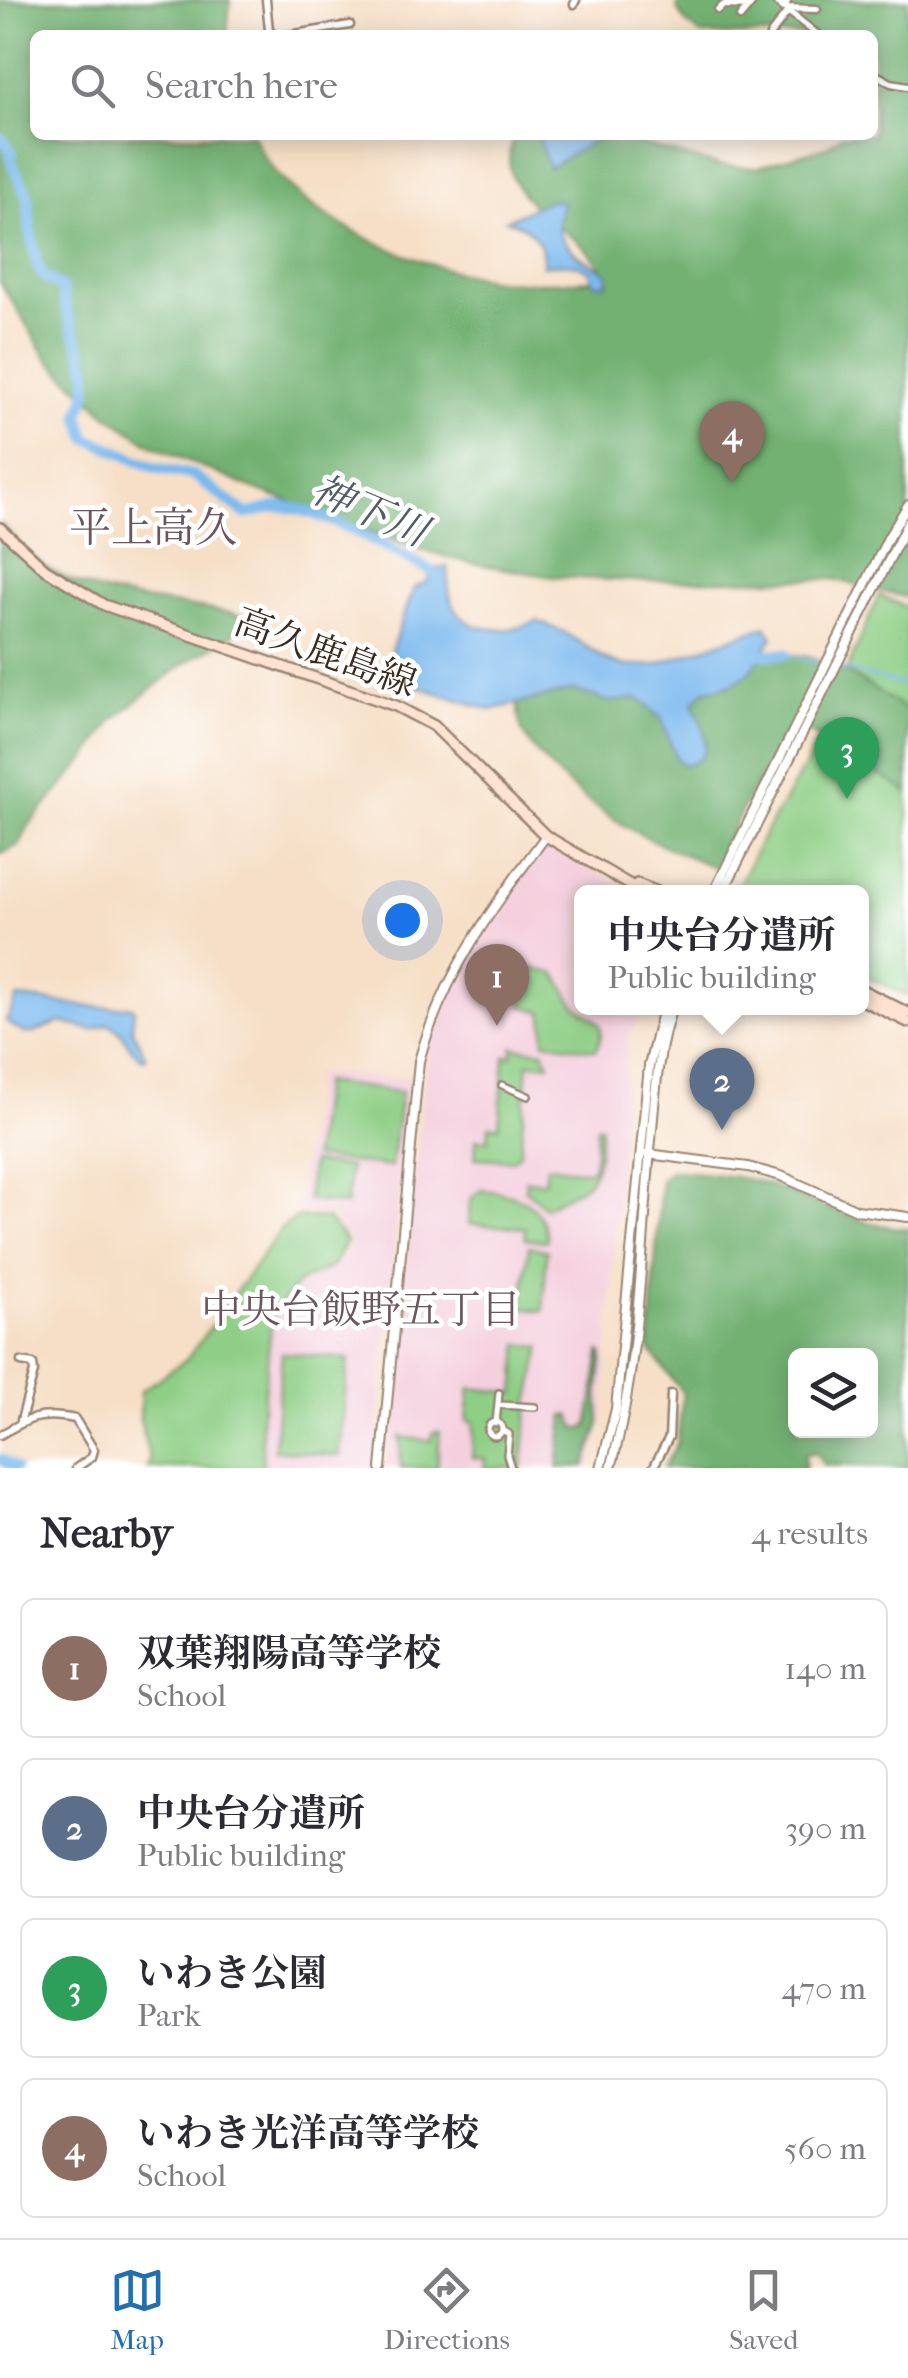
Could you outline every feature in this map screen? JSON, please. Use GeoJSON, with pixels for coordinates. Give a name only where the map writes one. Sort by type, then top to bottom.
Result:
{"type":"FeatureCollection","features":[{"type":"Feature","properties":{"kind":"main road","name":"高久鹿島線"},"geometry":{"type":"LineString","coordinates":[[0,528],[44,569],[104,605],[419,717],[434,726],[546,836],[629,885]]}},
{"type":"Feature","properties":{"kind":"main road","name":"高久鹿島線"},"geometry":{"type":"LineString","coordinates":[[606,873],[638,885]]}},
{"type":"Feature","properties":{"kind":"main road"},"geometry":{"type":"LineString","coordinates":[[869,994],[908,1013]]}},
{"type":"Feature","properties":{"kind":"main road"},"geometry":{"type":"LineString","coordinates":[[869,1003],[908,1022]]}},
{"type":"Feature","properties":{"kind":"street"},"geometry":{"type":"LineString","coordinates":[[266,0],[269,30]]}},
{"type":"Feature","properties":{"kind":"street"},"geometry":{"type":"LineString","coordinates":[[774,0],[812,30]]}},
{"type":"Feature","properties":{"kind":"street"},"geometry":{"type":"LineString","coordinates":[[773,30],[788,0]]}},
{"type":"Feature","properties":{"kind":"street"},"geometry":{"type":"LineString","coordinates":[[718,10],[724,5],[752,3]]}},
{"type":"Feature","properties":{"kind":"street"},"geometry":{"type":"LineString","coordinates":[[740,18],[752,3]]}},
{"type":"Feature","properties":{"kind":"street"},"geometry":{"type":"LineString","coordinates":[[785,9],[817,8]]}},
{"type":"Feature","properties":{"kind":"street"},"geometry":{"type":"LineString","coordinates":[[317,30],[350,24]]}},
{"type":"Feature","properties":{"kind":"street"},"geometry":{"type":"LineString","coordinates":[[878,77],[891,84],[908,86]]}},
{"type":"Feature","properties":{"kind":"street"},"geometry":{"type":"LineString","coordinates":[[717,885],[908,504]]}},
{"type":"Feature","properties":{"kind":"street"},"geometry":{"type":"LineString","coordinates":[[726,885],[908,522]]}},
{"type":"Feature","properties":{"kind":"street"},"geometry":{"type":"LineString","coordinates":[[381,1468],[419,1060],[429,1024],[492,906],[546,836]]}},
{"type":"Feature","properties":{"kind":"street"},"geometry":{"type":"LineString","coordinates":[[611,1468],[624,1418],[633,1350],[650,1066],[661,1015]]}},
{"type":"Feature","properties":{"kind":"street"},"geometry":{"type":"LineString","coordinates":[[601,1468],[620,1382],[646,1153],[658,1066],[670,1015]]}},
{"type":"Feature","properties":{"kind":"street"},"geometry":{"type":"LineString","coordinates":[[502,1086],[528,1096]]}},
{"type":"Feature","properties":{"kind":"street"},"geometry":{"type":"LineString","coordinates":[[646,1153],[748,1167],[782,1176],[856,1210],[908,1217]]}},
{"type":"Feature","properties":{"kind":"street"},"geometry":{"type":"LineString","coordinates":[[20,1422],[34,1372],[33,1364],[21,1362]]}},
{"type":"Feature","properties":{"kind":"street"},"geometry":{"type":"LineString","coordinates":[[500,1393],[496,1423],[509,1434],[507,1455],[511,1468]]}},
{"type":"Feature","properties":{"kind":"street"},"geometry":{"type":"LineString","coordinates":[[653,1468],[670,1437],[671,1394]]}},
{"type":"Feature","properties":{"kind":"street"},"geometry":{"type":"LineString","coordinates":[[498,1404],[535,1406]]}},
{"type":"Feature","properties":{"kind":"street"},"geometry":{"type":"LineString","coordinates":[[0,1435],[20,1422],[48,1415],[75,1418],[94,1450],[76,1468]]}},
{"type":"Feature","properties":{"kind":"street"},"geometry":{"type":"LineString","coordinates":[[496,1423],[490,1426],[491,1434],[497,1436],[502,1430]]}},
{"type":"Feature","properties":{"kind":"shaded area"},"geometry":{"type":"Polygon","coordinates":[[[547,842],[619,885],[574,885],[574,1015],[640,1015],[627,1040],[603,1423],[588,1468],[386,1468],[427,1054],[450,996],[493,917],[547,842]]]}},
{"type":"Feature","properties":{"kind":"shaded area"},"geometry":{"type":"Polygon","coordinates":[[[316,1073],[409,1079],[374,1468],[261,1468],[259,1436],[269,1316],[300,1286],[345,1257],[350,1239],[332,1216],[296,1211],[316,1073]]]}},
{"type":"Feature","properties":{"kind":"green space"},"geometry":{"type":"Polygon","coordinates":[[[0,0],[230,0],[227,30],[30,30],[30,140],[256,140],[269,163],[292,189],[354,231],[388,248],[458,272],[529,282],[603,277],[597,262],[528,200],[514,181],[509,159],[514,140],[627,140],[717,165],[755,168],[826,147],[835,140],[878,140],[878,30],[695,30],[677,9],[680,0],[908,0],[908,598],[833,579],[639,581],[553,577],[470,563],[416,548],[254,489],[153,446],[106,414],[47,358],[0,282],[0,0]]]}},
{"type":"Feature","properties":{"kind":"green space"},"geometry":{"type":"Polygon","coordinates":[[[0,524],[38,561],[74,582],[122,596],[246,617],[248,621],[231,636],[182,665],[114,719],[89,755],[29,825],[20,844],[0,855],[0,524]]]}},
{"type":"Feature","properties":{"kind":"green space"},"geometry":{"type":"Polygon","coordinates":[[[879,595],[908,608],[908,996],[869,977],[869,885],[738,885],[809,759],[879,595]]]}},
{"type":"Feature","properties":{"kind":"green space"},"geometry":{"type":"Polygon","coordinates":[[[592,653],[643,676],[752,662],[780,654],[808,656],[849,673],[908,711],[908,793],[821,738],[796,727],[750,794],[714,867],[667,848],[587,800],[541,758],[521,728],[517,697],[592,653]]]}},
{"type":"Feature","properties":{"kind":"green space"},"geometry":{"type":"Polygon","coordinates":[[[532,968],[556,974],[574,1003],[574,1015],[589,1015],[600,1025],[596,1050],[545,1042],[543,1012],[522,1006],[532,968]]]}},
{"type":"Feature","properties":{"kind":"green space"},"geometry":{"type":"Polygon","coordinates":[[[513,1047],[543,1051],[549,1064],[528,1063],[520,1153],[513,1160],[475,1158],[476,1139],[488,1140],[489,1126],[499,1126],[505,1056],[512,1056],[513,1047]]]}},
{"type":"Feature","properties":{"kind":"green space"},"geometry":{"type":"Polygon","coordinates":[[[323,1082],[401,1092],[391,1167],[313,1157],[323,1082]]]}},
{"type":"Feature","properties":{"kind":"green space"},"geometry":{"type":"Polygon","coordinates":[[[597,1127],[601,1127],[595,1171],[584,1185],[545,1207],[525,1190],[526,1180],[544,1182],[546,1166],[588,1171],[593,1168],[597,1127]]]}},
{"type":"Feature","properties":{"kind":"green space"},"geometry":{"type":"Polygon","coordinates":[[[312,1162],[350,1167],[346,1205],[307,1200],[312,1162]]]}},
{"type":"Feature","properties":{"kind":"green space"},"geometry":{"type":"Polygon","coordinates":[[[671,1170],[768,1184],[857,1219],[908,1229],[908,1468],[825,1465],[815,1452],[805,1454],[805,1468],[663,1468],[677,1444],[683,1393],[649,1349],[661,1180],[671,1170]]]}},
{"type":"Feature","properties":{"kind":"green space"},"geometry":{"type":"Polygon","coordinates":[[[481,1190],[505,1193],[534,1208],[547,1241],[525,1239],[525,1228],[469,1224],[470,1199],[481,1190]]]}},
{"type":"Feature","properties":{"kind":"green space"},"geometry":{"type":"Polygon","coordinates":[[[298,1217],[327,1219],[346,1241],[333,1266],[298,1283],[272,1315],[261,1422],[263,1468],[147,1468],[150,1461],[140,1419],[141,1391],[187,1359],[282,1228],[298,1217]]]}},
{"type":"Feature","properties":{"kind":"green space"},"geometry":{"type":"Polygon","coordinates":[[[529,1246],[547,1251],[543,1311],[507,1306],[505,1300],[523,1294],[529,1246]]]}},
{"type":"Feature","properties":{"kind":"green space"},"geometry":{"type":"Polygon","coordinates":[[[519,1344],[541,1347],[529,1404],[522,1468],[484,1468],[485,1459],[472,1457],[474,1422],[467,1421],[470,1388],[515,1393],[519,1344]]]}},
{"type":"Feature","properties":{"kind":"green space"},"geometry":{"type":"Polygon","coordinates":[[[600,1352],[600,1423],[585,1466],[558,1468],[564,1416],[570,1415],[577,1429],[589,1424],[600,1352]]]}},
{"type":"Feature","properties":{"kind":"green space"},"geometry":{"type":"Polygon","coordinates":[[[282,1353],[348,1359],[340,1456],[274,1450],[282,1353]]]}},
{"type":"Feature","properties":{"kind":"green space"},"geometry":{"type":"Polygon","coordinates":[[[433,1432],[440,1432],[437,1468],[401,1468],[400,1437],[431,1441],[433,1432]]]}},
{"type":"Feature","properties":{"kind":"water"},"geometry":{"type":"Polygon","coordinates":[[[539,140],[595,140],[549,168],[539,140]]]}},
{"type":"Feature","properties":{"kind":"water"},"geometry":{"type":"Polygon","coordinates":[[[549,200],[562,201],[558,227],[565,242],[577,255],[607,272],[608,284],[594,284],[589,271],[578,266],[543,266],[534,236],[506,220],[549,200]]]}},
{"type":"Feature","properties":{"kind":"water"},"geometry":{"type":"Polygon","coordinates":[[[447,566],[454,607],[470,623],[504,629],[537,621],[564,632],[612,663],[655,665],[766,626],[773,637],[740,680],[705,690],[693,703],[704,731],[705,749],[695,762],[684,765],[677,760],[661,718],[638,698],[611,702],[574,690],[490,710],[382,675],[414,588],[427,582],[434,569],[447,566]]]}},
{"type":"Feature","properties":{"kind":"water"},"geometry":{"type":"Polygon","coordinates":[[[17,998],[130,1006],[134,1009],[132,1029],[146,1057],[137,1055],[119,1031],[108,1024],[92,1030],[60,1022],[24,1033],[6,1022],[17,998]]]}},
{"type":"Feature","properties":{"kind":"waterway","name":"神下川"},"geometry":{"type":"LineString","coordinates":[[0,137],[11,150],[12,163],[28,197],[37,263],[43,276],[62,288],[86,365],[86,397],[79,415],[87,438],[156,468],[193,475],[246,514],[276,507],[292,508],[336,522],[441,578]]}},
{"type":"Feature","properties":{"kind":"waterway","name":"神下川"},"geometry":{"type":"LineString","coordinates":[[750,654],[786,654]]}},
{"type":"Feature","properties":{"kind":"waterway"},"geometry":{"type":"LineString","coordinates":[[786,654],[908,686]]}},
{"type":"Feature","properties":{"kind":"waterway"},"geometry":{"type":"LineString","coordinates":[[0,1459],[15,1468]]}},
{"type":"Feature","properties":{"kind":"place","name":"いわき光洋高等学校"},"geometry":{"type":"Point","coordinates":[732,483]}},
{"type":"Feature","properties":{"kind":"place","name":"いわき公園"},"geometry":{"type":"Point","coordinates":[847,799]}},
{"type":"Feature","properties":{"kind":"place","name":"双葉翔陽高等学校"},"geometry":{"type":"Point","coordinates":[497,1026]}},
{"type":"Feature","properties":{"kind":"place","name":"中央台分遣所"},"geometry":{"type":"Point","coordinates":[722,1130]}},
{"type":"Feature","properties":{"kind":"district","name":"平上高久"},"geometry":{"type":"Point","coordinates":[153,527]}},
{"type":"Feature","properties":{"kind":"district","name":"中央台飯野五丁目"},"geometry":{"type":"Point","coordinates":[361,1309]}}]}
